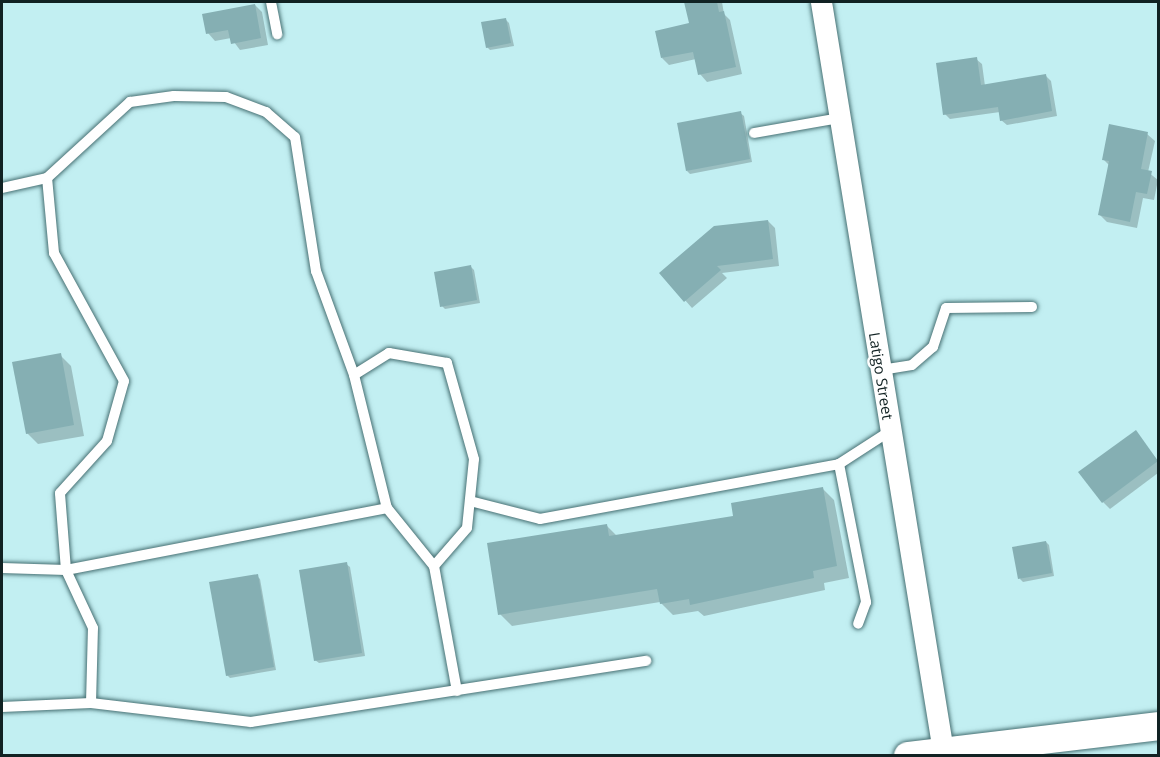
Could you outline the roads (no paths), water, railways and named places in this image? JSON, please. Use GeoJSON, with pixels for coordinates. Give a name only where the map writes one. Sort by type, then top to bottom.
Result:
{"type":"FeatureCollection","features":[{"type":"Feature","properties":{"kind":"street","name":"Latigo Street"},"geometry":{"type":"LineString","coordinates":[[821,2],[943,751]]}},
{"type":"Feature","properties":{"kind":"street"},"geometry":{"type":"LineString","coordinates":[[908,756],[1158,726]]}},
{"type":"Feature","properties":{"kind":"lane"},"geometry":{"type":"LineString","coordinates":[[271,2],[277,34]]}},
{"type":"Feature","properties":{"kind":"lane"},"geometry":{"type":"LineString","coordinates":[[2,188],[47,178],[130,102],[174,96],[226,97],[266,112],[295,137],[316,271],[354,375],[387,508],[434,566],[457,691]]}},
{"type":"Feature","properties":{"kind":"lane"},"geometry":{"type":"LineString","coordinates":[[754,133],[840,118]]}},
{"type":"Feature","properties":{"kind":"lane"},"geometry":{"type":"LineString","coordinates":[[47,178],[54,253],[124,381],[107,441],[60,493],[66,570],[93,628],[91,702]]}},
{"type":"Feature","properties":{"kind":"lane"},"geometry":{"type":"LineString","coordinates":[[881,370],[912,364],[933,347],[946,308],[1032,307]]}},
{"type":"Feature","properties":{"kind":"lane"},"geometry":{"type":"LineString","coordinates":[[354,375],[389,353],[447,363],[474,459],[467,528],[434,566]]}},
{"type":"Feature","properties":{"kind":"lane"},"geometry":{"type":"LineString","coordinates":[[470,501],[540,519],[838,464],[890,430]]}},
{"type":"Feature","properties":{"kind":"lane"},"geometry":{"type":"LineString","coordinates":[[838,464],[866,602],[858,624]]}},
{"type":"Feature","properties":{"kind":"lane"},"geometry":{"type":"LineString","coordinates":[[2,568],[66,570],[387,508]]}},
{"type":"Feature","properties":{"kind":"lane"},"geometry":{"type":"LineString","coordinates":[[2,707],[91,702],[250,722],[646,661]]}}]}
